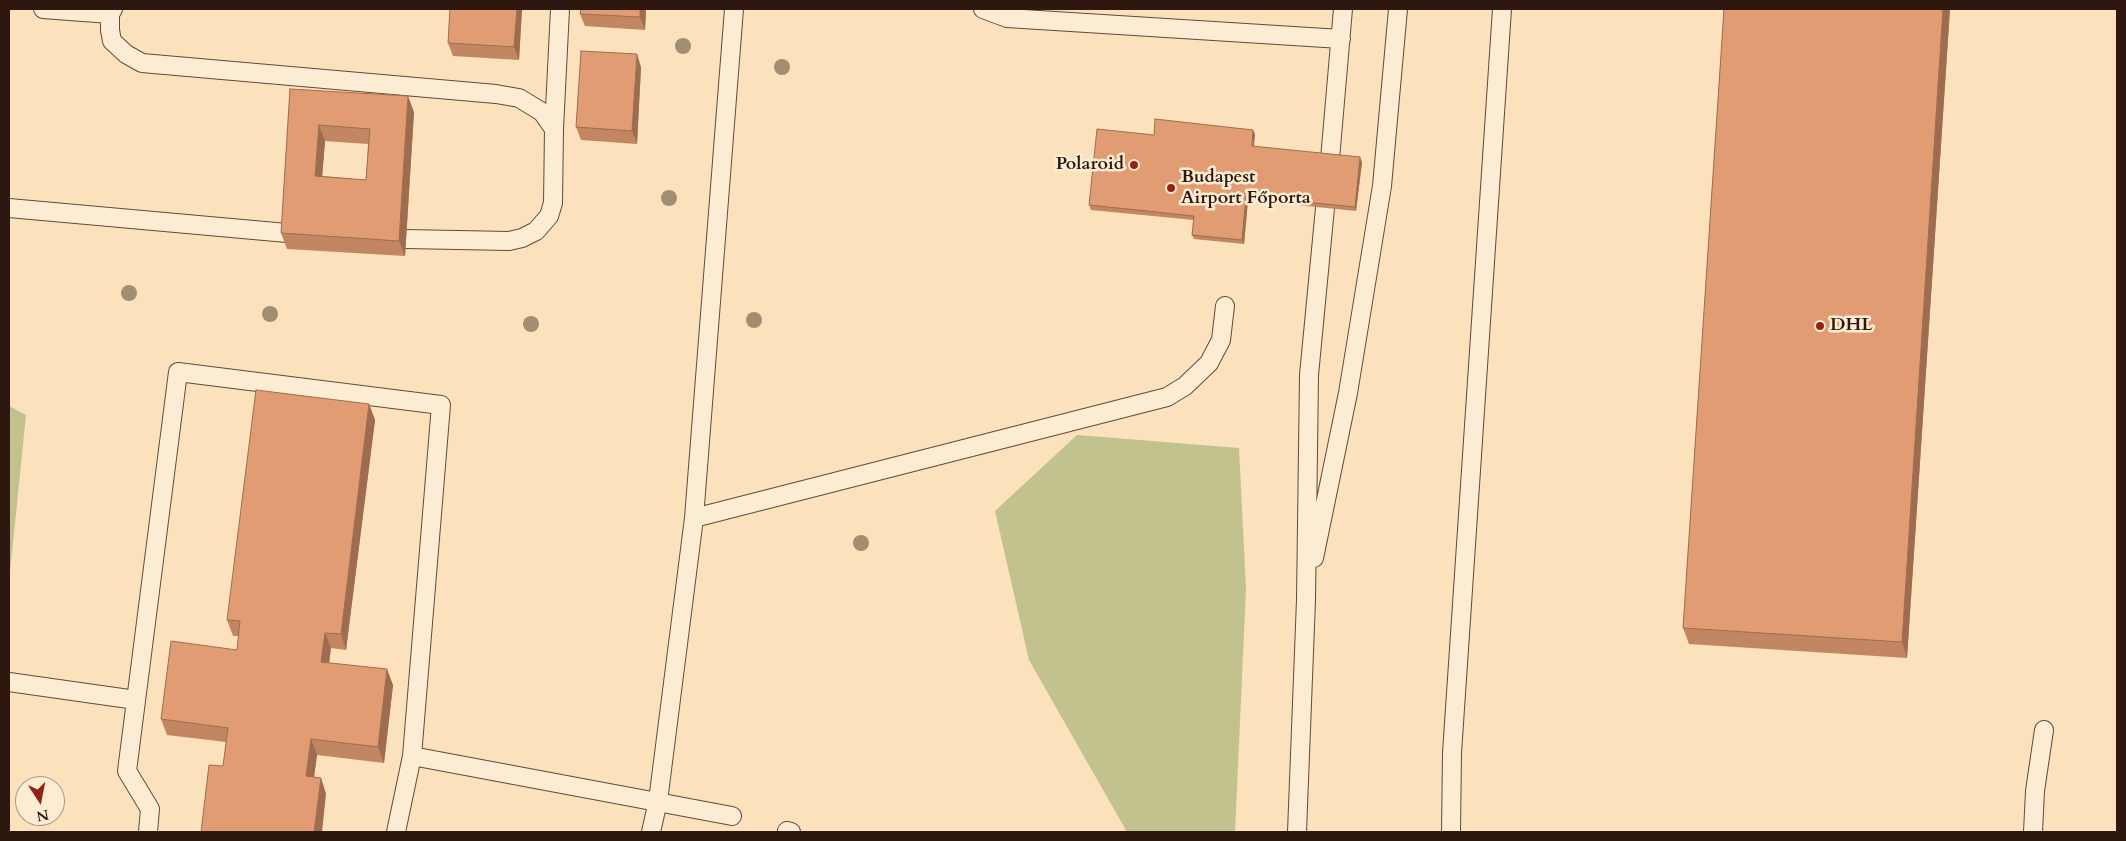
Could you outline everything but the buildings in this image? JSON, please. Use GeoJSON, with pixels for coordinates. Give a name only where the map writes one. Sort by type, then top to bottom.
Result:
{"type":"FeatureCollection","features":[{"type":"Feature","properties":{"kind":"lane"},"geometry":{"type":"LineString","coordinates":[[43,9],[111,12],[112,41],[126,54],[142,62],[496,94],[519,98],[542,112],[554,129]]}},
{"type":"Feature","properties":{"kind":"lane"},"geometry":{"type":"LineString","coordinates":[[405,239],[509,241],[522,238],[536,231],[549,216],[553,203],[554,129],[560,9]]}},
{"type":"Feature","properties":{"kind":"lane"},"geometry":{"type":"LineString","coordinates":[[652,832],[658,801],[694,518],[734,9]]}},
{"type":"Feature","properties":{"kind":"lane"},"geometry":{"type":"LineString","coordinates":[[983,9],[1007,18],[1341,39]]}},
{"type":"Feature","properties":{"kind":"lane"},"geometry":{"type":"LineString","coordinates":[[1330,159],[1342,9]]}},
{"type":"Feature","properties":{"kind":"lane"},"geometry":{"type":"LineString","coordinates":[[1306,600],[1348,393],[1382,186],[1398,9]]}},
{"type":"Feature","properties":{"kind":"lane"},"geometry":{"type":"LineString","coordinates":[[1451,832],[1452,753],[1502,9]]}},
{"type":"Feature","properties":{"kind":"lane"},"geometry":{"type":"LineString","coordinates":[[9,208],[287,233]]}},
{"type":"Feature","properties":{"kind":"lane"},"geometry":{"type":"LineString","coordinates":[[1297,832],[1306,600],[1309,375],[1325,208]]}},
{"type":"Feature","properties":{"kind":"lane"},"geometry":{"type":"LineString","coordinates":[[694,518],[1167,397],[1185,386],[1209,363],[1221,340],[1225,306]]}},
{"type":"Feature","properties":{"kind":"lane"},"geometry":{"type":"LineString","coordinates":[[148,832],[150,809],[127,771],[178,372],[441,405],[412,756],[396,832]]}},
{"type":"Feature","properties":{"kind":"lane"},"geometry":{"type":"LineString","coordinates":[[9,682],[136,700]]}},
{"type":"Feature","properties":{"kind":"lane"},"geometry":{"type":"LineString","coordinates":[[2033,832],[2044,730]]}},
{"type":"Feature","properties":{"kind":"lane"},"geometry":{"type":"LineString","coordinates":[[412,756],[732,816]]}},
{"type":"Feature","properties":{"kind":"green space"},"geometry":{"type":"Polygon","coordinates":[[[9,406],[26,415],[9,582],[9,406]]]}},
{"type":"Feature","properties":{"kind":"green space"},"geometry":{"type":"Polygon","coordinates":[[[1077,435],[1239,448],[1246,589],[1235,832],[1127,832],[1029,660],[995,511],[1077,435]]]}},
{"type":"Feature","properties":{"kind":"place","name":"Polaroid"},"geometry":{"type":"Point","coordinates":[1134,165]}},
{"type":"Feature","properties":{"kind":"place","name":"Budapest Airport Főporta"},"geometry":{"type":"Point","coordinates":[1171,188]}},
{"type":"Feature","properties":{"kind":"place","name":"DHL"},"geometry":{"type":"Point","coordinates":[1820,326]}}]}
